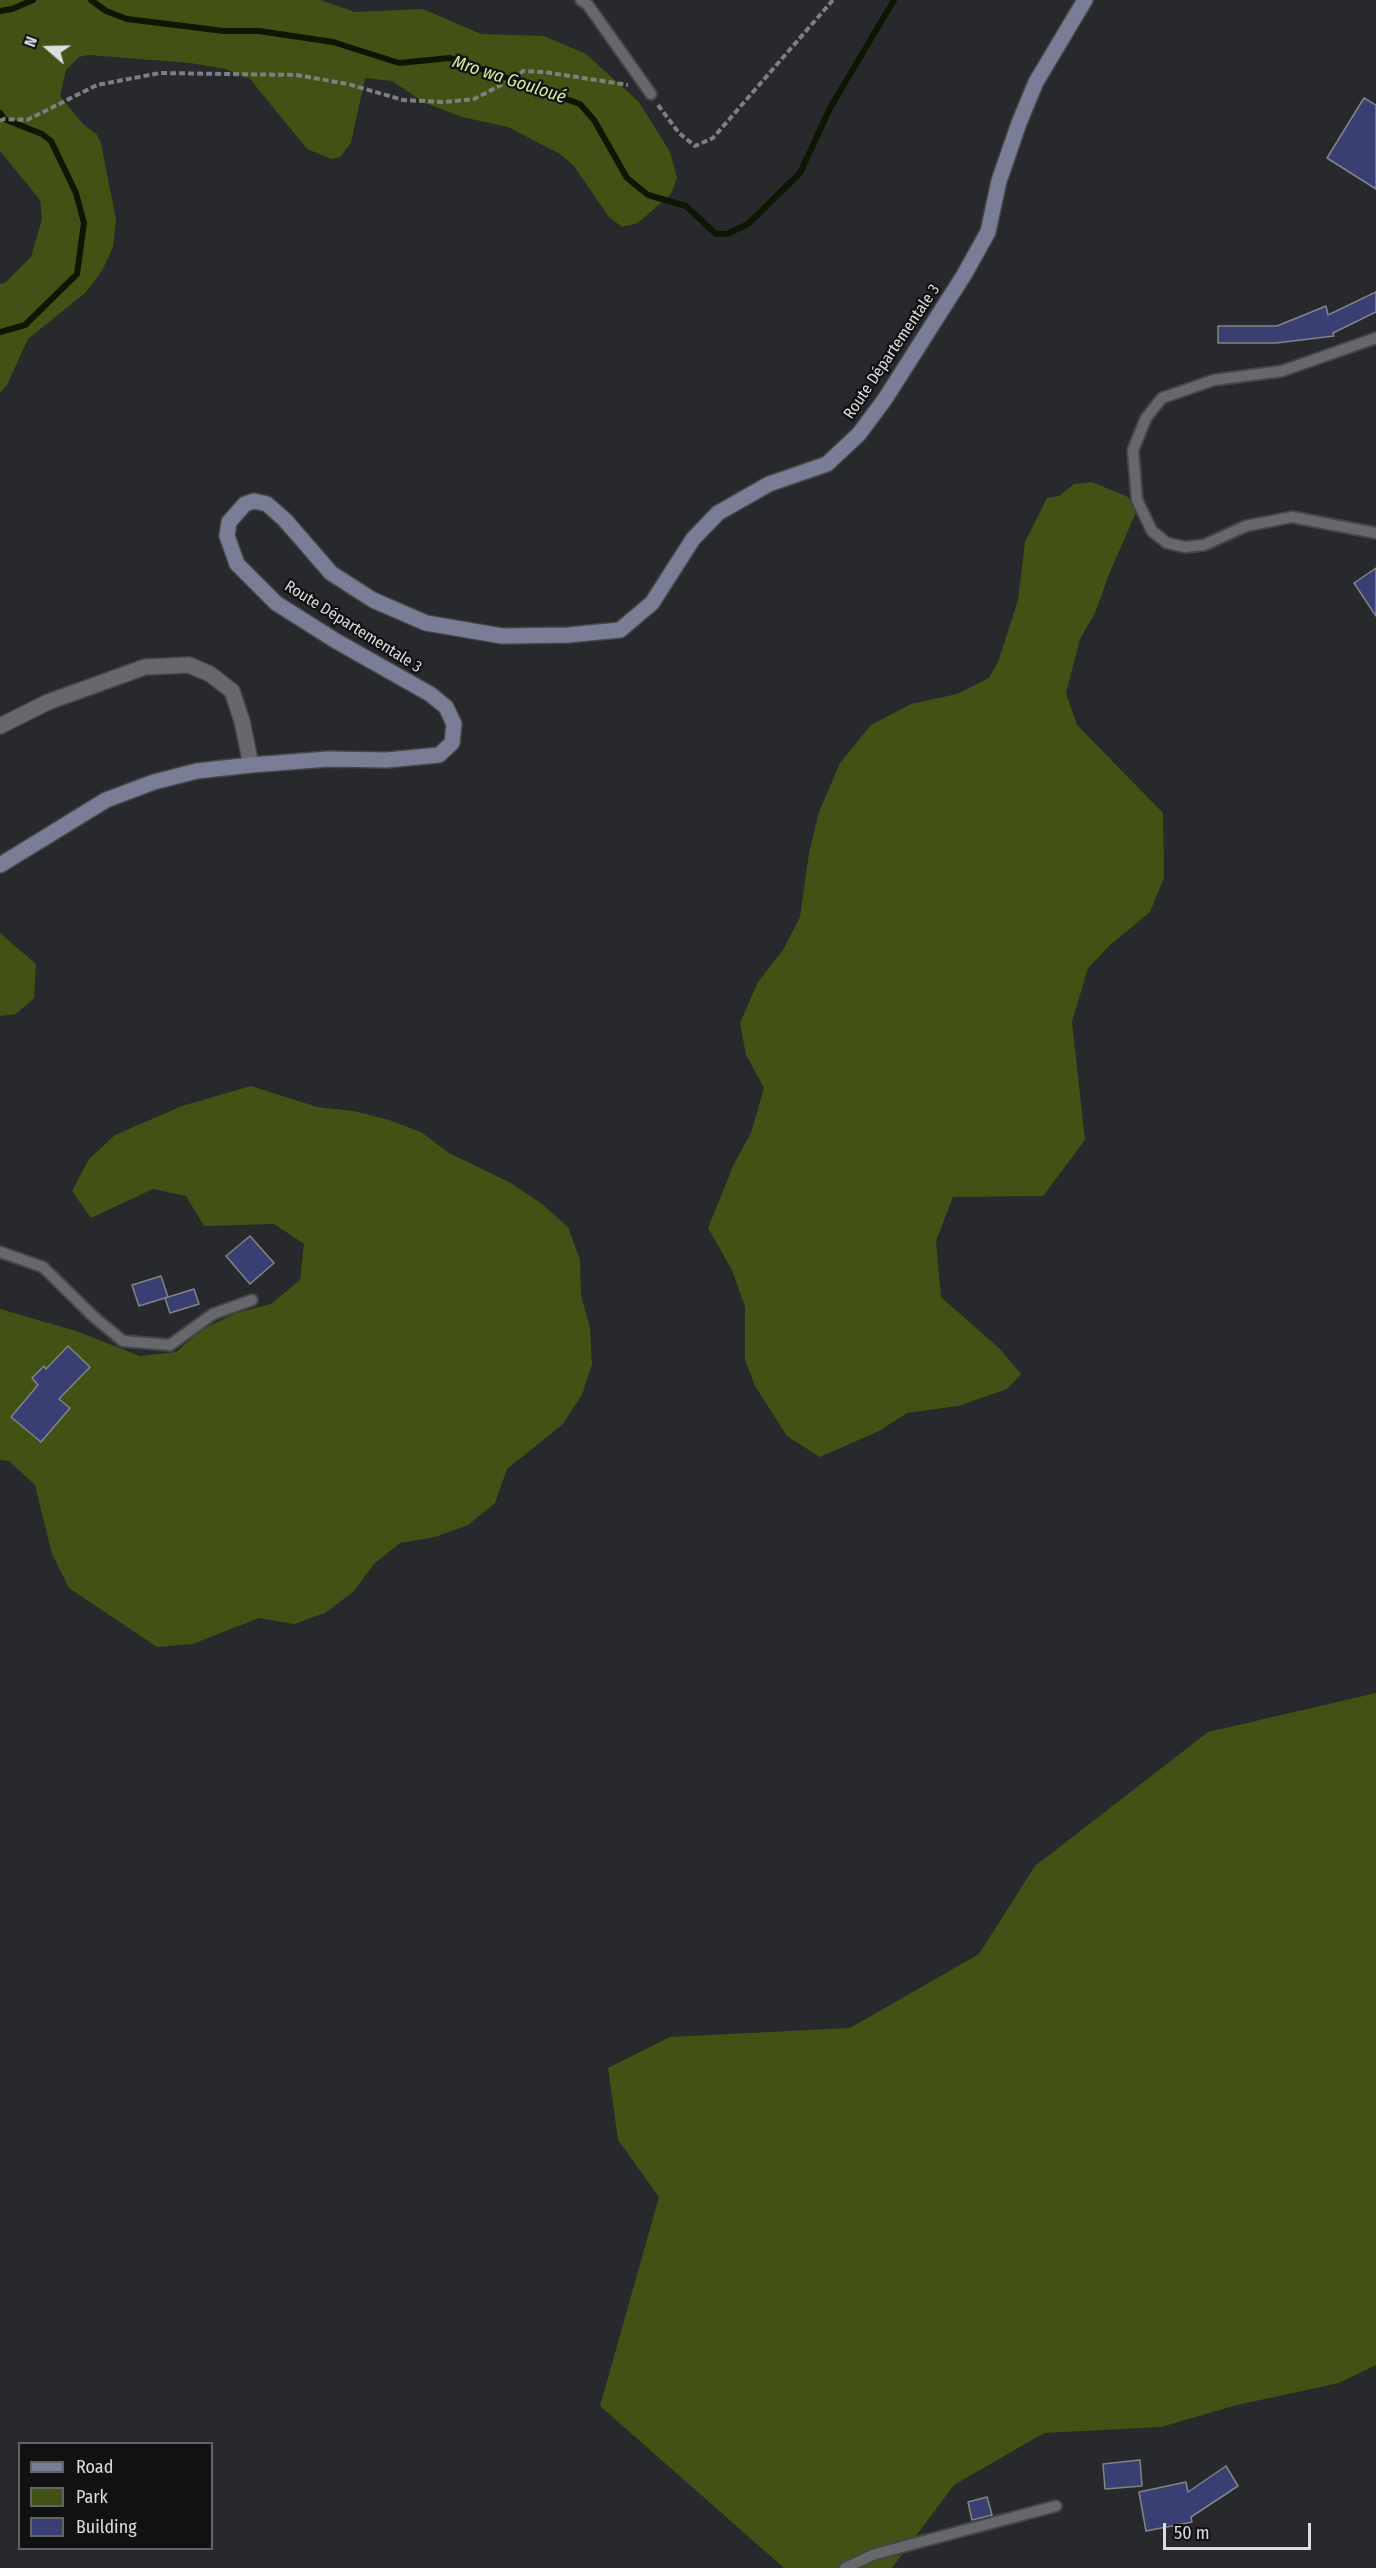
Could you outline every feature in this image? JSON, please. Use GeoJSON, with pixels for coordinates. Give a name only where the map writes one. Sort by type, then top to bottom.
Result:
{"type":"FeatureCollection","features":[{"type":"Feature","properties":{"kind":"main road","name":"Route Départementale 3"},"geometry":{"type":"LineString","coordinates":[[0,865],[106,800],[154,782],[197,771],[251,765],[328,759],[387,760],[439,755],[452,743],[454,724],[446,708],[430,694],[336,642],[276,603],[237,564],[227,536],[229,522],[237,510],[254,501],[267,504],[285,520],[331,573],[373,600],[426,623],[502,636],[568,635],[620,630],[652,603],[693,539],[718,513],[770,484],[827,464],[859,434],[964,275],[988,232],[999,181],[1036,82],[1085,0]]}},
{"type":"Feature","properties":{"kind":"street"},"geometry":{"type":"LineString","coordinates":[[0,726],[48,702],[145,667],[189,665],[210,674],[231,691],[242,721],[251,765]]}},
{"type":"Feature","properties":{"kind":"lane"},"geometry":{"type":"LineString","coordinates":[[581,0],[588,5],[651,94]]}},
{"type":"Feature","properties":{"kind":"lane"},"geometry":{"type":"LineString","coordinates":[[1376,338],[1281,371],[1214,380],[1162,398],[1146,418],[1133,450],[1137,500],[1152,531],[1167,543],[1185,547],[1204,545],[1246,526],[1292,517],[1376,534]]}},
{"type":"Feature","properties":{"kind":"lane"},"geometry":{"type":"LineString","coordinates":[[0,1252],[43,1267],[94,1317],[123,1341],[170,1345],[213,1314],[252,1300]]}},
{"type":"Feature","properties":{"kind":"lane"},"geometry":{"type":"LineString","coordinates":[[845,2568],[875,2554],[1056,2506]]}},
{"type":"Feature","properties":{"kind":"path"},"geometry":{"type":"LineString","coordinates":[[0,121],[4,119],[27,120],[97,85],[160,73],[296,75],[348,84],[403,100],[444,102],[474,99],[511,80],[523,71],[544,72],[632,86],[651,94],[679,133],[695,146],[713,138],[833,0]]}},
{"type":"Feature","properties":{"kind":"green space"},"geometry":{"type":"Polygon","coordinates":[[[0,0],[320,0],[355,12],[423,9],[481,34],[544,36],[586,54],[639,102],[670,152],[677,178],[671,194],[638,223],[622,227],[609,217],[574,166],[560,154],[508,127],[462,117],[425,103],[392,81],[365,78],[351,143],[340,157],[332,159],[307,149],[250,79],[225,69],[190,63],[88,55],[79,57],[66,70],[60,96],[83,124],[97,135],[101,143],[116,220],[113,247],[102,271],[85,293],[28,339],[7,385],[0,393],[0,284],[5,283],[31,257],[42,219],[40,200],[0,151],[0,0]]]}},
{"type":"Feature","properties":{"kind":"green space"},"geometry":{"type":"Polygon","coordinates":[[[1092,482],[1128,497],[1137,510],[1095,613],[1080,639],[1066,693],[1077,725],[1163,813],[1164,878],[1150,912],[1110,945],[1088,968],[1072,1022],[1085,1140],[1043,1196],[953,1197],[936,1241],[941,1297],[1000,1349],[1021,1374],[1007,1389],[958,1406],[907,1413],[879,1431],[820,1457],[787,1436],[755,1386],[745,1360],[745,1307],[732,1270],[708,1228],[734,1164],[751,1133],[764,1088],[746,1055],[740,1023],[758,982],[783,950],[800,917],[809,853],[819,812],[840,763],[871,725],[911,704],[957,694],[989,678],[998,662],[1018,600],[1025,542],[1047,498],[1059,496],[1074,484],[1092,482]]]}},
{"type":"Feature","properties":{"kind":"green space"},"geometry":{"type":"Polygon","coordinates":[[[0,933],[36,964],[34,998],[16,1014],[0,1016],[0,933]]]}},
{"type":"Feature","properties":{"kind":"green space"},"geometry":{"type":"Polygon","coordinates":[[[251,1086],[317,1107],[354,1111],[389,1120],[421,1132],[449,1153],[511,1183],[542,1204],[568,1227],[580,1260],[581,1295],[590,1328],[592,1364],[582,1395],[562,1425],[507,1469],[495,1503],[468,1525],[435,1537],[400,1543],[374,1564],[353,1592],[325,1613],[294,1624],[259,1618],[193,1644],[157,1647],[69,1588],[52,1554],[35,1485],[9,1461],[0,1460],[0,1309],[76,1331],[140,1356],[176,1352],[203,1329],[236,1313],[271,1304],[300,1280],[304,1244],[274,1224],[204,1226],[186,1196],[153,1189],[91,1218],[72,1191],[89,1159],[115,1135],[182,1106],[251,1086]]]}},
{"type":"Feature","properties":{"kind":"green space"},"geometry":{"type":"Polygon","coordinates":[[[1376,1693],[1376,2365],[1339,2383],[1237,2405],[1161,2427],[1044,2433],[954,2485],[892,2568],[784,2568],[600,2406],[659,2197],[618,2140],[608,2068],[670,2037],[850,2028],[979,1954],[1035,1866],[1208,1732],[1376,1693]]]}},
{"type":"Feature","properties":{"kind":"building"},"geometry":{"type":"Polygon","coordinates":[[[1364,98],[1376,105],[1376,189],[1327,158],[1364,98]]]}},
{"type":"Feature","properties":{"kind":"building"},"geometry":{"type":"Polygon","coordinates":[[[1376,292],[1376,312],[1333,333],[1334,336],[1276,343],[1218,343],[1218,326],[1277,326],[1326,306],[1328,315],[1376,292]]]}},
{"type":"Feature","properties":{"kind":"building"},"geometry":{"type":"Polygon","coordinates":[[[1376,568],[1376,616],[1354,583],[1376,568]]]}},
{"type":"Feature","properties":{"kind":"building"},"geometry":{"type":"Polygon","coordinates":[[[250,1236],[274,1263],[250,1284],[226,1256],[250,1236]]]}},
{"type":"Feature","properties":{"kind":"building"},"geometry":{"type":"Polygon","coordinates":[[[161,1276],[168,1297],[139,1306],[132,1285],[161,1276]]]}},
{"type":"Feature","properties":{"kind":"building"},"geometry":{"type":"Polygon","coordinates":[[[194,1289],[199,1304],[170,1313],[165,1298],[194,1289]]]}},
{"type":"Feature","properties":{"kind":"building"},"geometry":{"type":"Polygon","coordinates":[[[68,1346],[90,1367],[59,1399],[70,1408],[41,1442],[11,1417],[38,1385],[32,1378],[44,1366],[46,1369],[68,1346]]]}},
{"type":"Feature","properties":{"kind":"building"},"geometry":{"type":"Polygon","coordinates":[[[1140,2460],[1142,2486],[1105,2489],[1103,2464],[1140,2460]]]}},
{"type":"Feature","properties":{"kind":"building"},"geometry":{"type":"Polygon","coordinates":[[[1226,2466],[1238,2486],[1191,2517],[1192,2522],[1146,2531],[1139,2492],[1186,2482],[1188,2492],[1226,2466]]]}},
{"type":"Feature","properties":{"kind":"building"},"geometry":{"type":"Polygon","coordinates":[[[987,2497],[992,2515],[972,2520],[968,2502],[987,2497]]]}},
{"type":"Feature","properties":{"kind":"waterway","name":"Mro wa Gouloué"},"geometry":{"type":"LineString","coordinates":[[0,11],[12,9],[33,0]]}},
{"type":"Feature","properties":{"kind":"waterway","name":"Mro wa Gouloué"},"geometry":{"type":"LineString","coordinates":[[91,0],[106,11],[127,19],[224,31],[259,31],[333,42],[399,63],[450,58],[580,104],[594,120],[627,178],[648,195],[686,206],[716,234],[727,234],[748,224],[800,173],[830,108],[894,0]]}},
{"type":"Feature","properties":{"kind":"waterway","name":"Mro wa Gouloué"},"geometry":{"type":"LineString","coordinates":[[0,113],[4,119],[42,134],[51,141],[76,193],[84,223],[77,274],[25,325],[0,332]]}}]}
